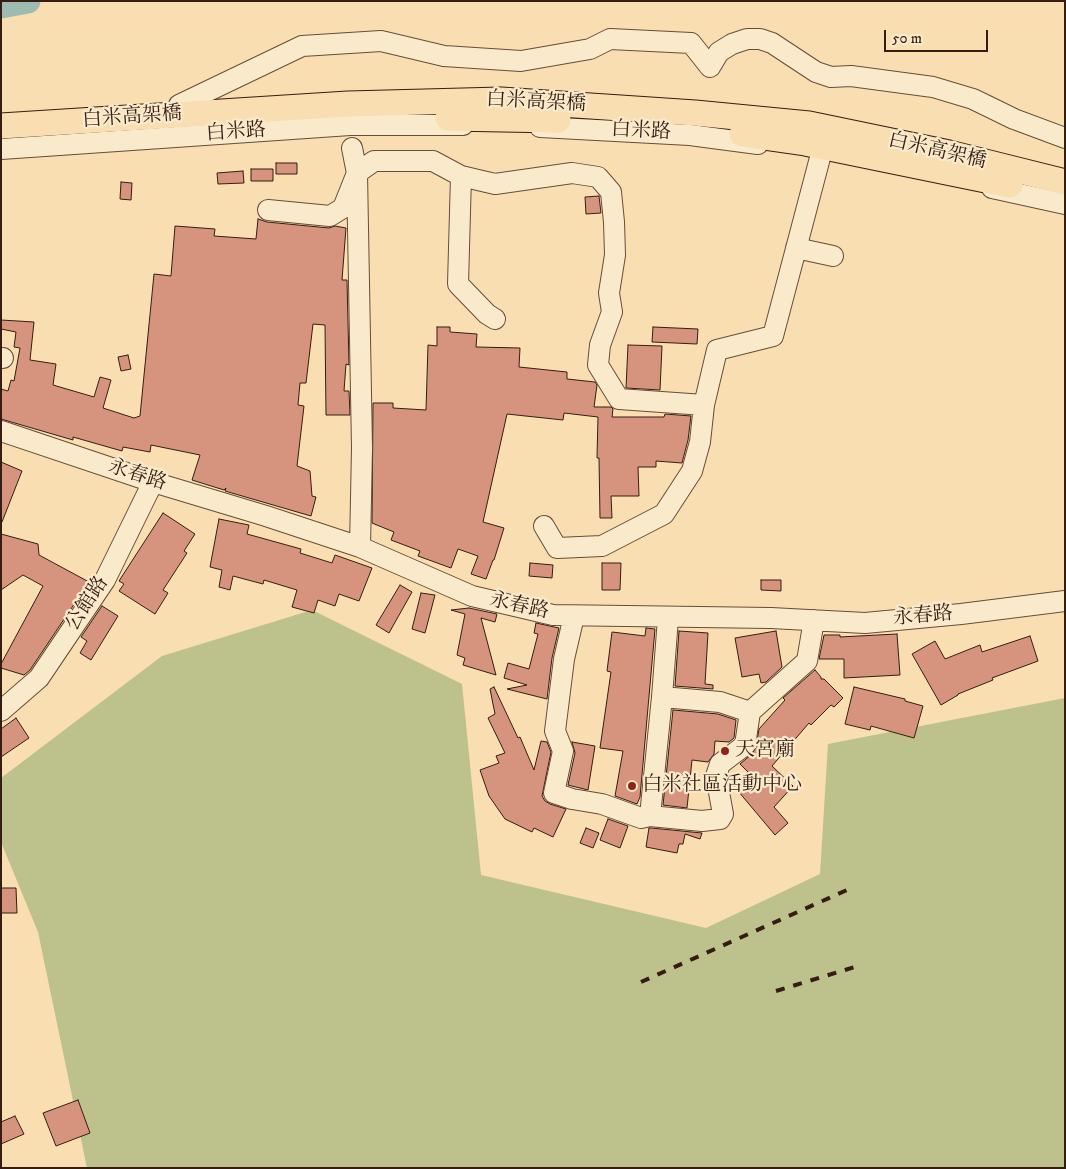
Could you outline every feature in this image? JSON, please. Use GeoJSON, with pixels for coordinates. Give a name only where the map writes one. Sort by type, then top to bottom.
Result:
{"type":"FeatureCollection","features":[{"type":"Feature","properties":{"kind":"main road","name":"白米高架橋"},"geometry":{"type":"LineString","coordinates":[[1,126],[348,104],[501,100],[695,113],[809,124],[949,153],[1065,182]]}},
{"type":"Feature","properties":{"kind":"main road","name":"白米高架橋"},"geometry":{"type":"LineString","coordinates":[[1,140],[349,117],[502,118],[691,126],[805,143],[1065,198]]}},
{"type":"Feature","properties":{"kind":"street"},"geometry":{"type":"LineString","coordinates":[[178,105],[302,46],[381,41],[444,56],[521,60],[590,49],[610,39],[691,43],[710,67],[719,52],[732,44],[747,39],[760,39],[772,43],[816,72],[831,77],[864,77],[933,87],[973,99],[1014,119],[1065,138]]}},
{"type":"Feature","properties":{"kind":"street","name":"白米路"},"geometry":{"type":"LineString","coordinates":[[1,149],[350,125],[502,125],[690,135],[821,154],[1065,204]]}},
{"type":"Feature","properties":{"kind":"street"},"geometry":{"type":"LineString","coordinates":[[352,148],[357,173],[362,448],[360,547]]}},
{"type":"Feature","properties":{"kind":"street"},"geometry":{"type":"LineString","coordinates":[[544,526],[557,548],[602,546],[664,514],[692,471],[700,442],[704,404],[717,350],[773,336],[821,154]]}},
{"type":"Feature","properties":{"kind":"street"},"geometry":{"type":"LineString","coordinates":[[268,210],[330,216],[343,208],[357,173],[374,161],[433,161],[462,176],[495,184],[572,173],[598,177],[611,192],[615,255],[609,293],[612,312],[600,345],[598,365],[619,399],[704,404]]}},
{"type":"Feature","properties":{"kind":"street"},"geometry":{"type":"LineString","coordinates":[[462,176],[458,236],[458,284],[487,314],[495,319]]}},
{"type":"Feature","properties":{"kind":"street"},"geometry":{"type":"LineString","coordinates":[[796,248],[833,256]]}},
{"type":"Feature","properties":{"kind":"street","name":"永春路"},"geometry":{"type":"LineString","coordinates":[[1,431],[153,482],[360,547],[472,596],[554,615],[865,622],[961,614],[1065,601]]}},
{"type":"Feature","properties":{"kind":"street","name":"公館路"},"geometry":{"type":"LineString","coordinates":[[1,711],[39,678],[105,580],[153,482]]}},
{"type":"Feature","properties":{"kind":"street"},"geometry":{"type":"LineString","coordinates":[[574,616],[564,659],[555,730],[563,751],[554,793],[572,799],[602,804],[641,818],[650,816],[702,821],[720,819],[723,814],[716,776],[720,764],[745,745],[750,712],[807,661],[814,620]]}},
{"type":"Feature","properties":{"kind":"street"},"geometry":{"type":"LineString","coordinates":[[650,816],[668,618]]}},
{"type":"Feature","properties":{"kind":"street"},"geometry":{"type":"LineString","coordinates":[[662,697],[720,702],[750,712]]}},
{"type":"Feature","properties":{"kind":"green space"},"geometry":{"type":"Polygon","coordinates":[[[312,610],[462,684],[481,875],[706,928],[820,874],[828,744],[1065,698],[1065,1168],[87,1168],[38,932],[1,842],[1,778],[162,656],[312,610]]]}},
{"type":"Feature","properties":{"kind":"building"},"geometry":{"type":"Polygon","coordinates":[[[276,163],[297,163],[297,174],[276,174],[276,163]]]}},
{"type":"Feature","properties":{"kind":"building"},"geometry":{"type":"Polygon","coordinates":[[[251,169],[273,169],[273,181],[251,181],[251,169]]]}},
{"type":"Feature","properties":{"kind":"building"},"geometry":{"type":"Polygon","coordinates":[[[243,171],[244,183],[218,184],[217,173],[243,171]]]}},
{"type":"Feature","properties":{"kind":"building"},"geometry":{"type":"Polygon","coordinates":[[[121,182],[132,183],[131,200],[120,199],[121,182]]]}},
{"type":"Feature","properties":{"kind":"building"},"geometry":{"type":"Polygon","coordinates":[[[599,196],[601,213],[586,214],[585,197],[599,196]]]}},
{"type":"Feature","properties":{"kind":"building"},"geometry":{"type":"Polygon","coordinates":[[[258,219],[267,222],[346,228],[342,280],[347,280],[349,365],[346,364],[344,391],[349,391],[350,415],[326,415],[325,325],[313,324],[306,383],[300,383],[298,405],[304,406],[297,466],[310,471],[312,496],[316,497],[311,516],[225,491],[226,488],[224,490],[192,480],[200,455],[151,445],[150,452],[123,447],[122,451],[73,437],[73,440],[1,419],[1,389],[8,391],[11,380],[14,381],[20,348],[14,347],[16,332],[1,329],[1,320],[34,322],[30,360],[56,364],[53,385],[94,397],[100,377],[111,380],[103,408],[134,418],[140,416],[154,274],[171,276],[175,226],[215,229],[214,236],[256,239],[258,219]]]}},
{"type":"Feature","properties":{"kind":"building"},"geometry":{"type":"Polygon","coordinates":[[[437,327],[450,327],[450,332],[477,334],[476,347],[520,348],[519,367],[567,372],[567,379],[595,382],[597,385],[594,407],[611,407],[613,409],[612,417],[664,417],[665,414],[691,416],[688,440],[682,463],[656,461],[656,467],[638,467],[639,496],[611,496],[612,518],[600,518],[599,458],[597,458],[598,417],[564,413],[563,420],[507,414],[483,522],[504,528],[486,579],[471,574],[478,556],[458,549],[451,568],[418,556],[420,551],[391,540],[394,532],[372,523],[373,403],[393,403],[393,408],[426,410],[428,345],[437,346],[437,327]]]}},
{"type":"Feature","properties":{"kind":"building"},"geometry":{"type":"Polygon","coordinates":[[[653,327],[698,329],[697,344],[652,342],[653,327]]]}},
{"type":"Feature","properties":{"kind":"building"},"geometry":{"type":"Polygon","coordinates":[[[628,345],[662,346],[660,390],[626,388],[628,345]]]}},
{"type":"Feature","properties":{"kind":"building"},"geometry":{"type":"Polygon","coordinates":[[[128,355],[131,369],[121,371],[118,357],[128,355]]]}},
{"type":"Feature","properties":{"kind":"building"},"geometry":{"type":"Polygon","coordinates":[[[1,462],[22,471],[2,522],[1,522],[1,462]]]}},
{"type":"Feature","properties":{"kind":"building"},"geometry":{"type":"Polygon","coordinates":[[[163,513],[195,534],[184,551],[187,553],[163,590],[168,593],[155,614],[119,591],[124,584],[119,581],[163,513]]]}},
{"type":"Feature","properties":{"kind":"building"},"geometry":{"type":"Polygon","coordinates":[[[219,519],[249,525],[247,534],[301,549],[300,553],[332,563],[335,555],[372,568],[359,601],[339,594],[335,606],[318,600],[314,613],[292,607],[297,590],[264,580],[263,584],[233,576],[230,590],[219,587],[222,570],[210,567],[219,519]]]}},
{"type":"Feature","properties":{"kind":"building"},"geometry":{"type":"Polygon","coordinates":[[[1,534],[38,544],[39,555],[89,582],[30,670],[24,675],[1,668],[1,664],[43,586],[23,575],[1,590],[1,534]]]}},
{"type":"Feature","properties":{"kind":"building"},"geometry":{"type":"Polygon","coordinates":[[[530,563],[553,565],[552,578],[529,576],[530,563]]]}},
{"type":"Feature","properties":{"kind":"building"},"geometry":{"type":"Polygon","coordinates":[[[602,563],[621,563],[620,590],[602,590],[602,563]]]}},
{"type":"Feature","properties":{"kind":"building"},"geometry":{"type":"Polygon","coordinates":[[[761,580],[781,580],[781,591],[761,590],[761,580]]]}},
{"type":"Feature","properties":{"kind":"building"},"geometry":{"type":"Polygon","coordinates":[[[400,585],[412,592],[389,633],[376,625],[400,585]]]}},
{"type":"Feature","properties":{"kind":"building"},"geometry":{"type":"Polygon","coordinates":[[[421,593],[435,595],[425,633],[412,629],[421,593]]]}},
{"type":"Feature","properties":{"kind":"building"},"geometry":{"type":"Polygon","coordinates":[[[102,606],[118,616],[91,660],[80,653],[87,641],[81,637],[102,606]]]}},
{"type":"Feature","properties":{"kind":"building"},"geometry":{"type":"Polygon","coordinates":[[[469,608],[497,614],[495,622],[481,618],[496,675],[463,665],[465,658],[457,655],[465,614],[451,610],[469,608]]]}},
{"type":"Feature","properties":{"kind":"building"},"geometry":{"type":"Polygon","coordinates":[[[536,623],[559,628],[552,658],[547,699],[507,689],[527,685],[504,678],[508,663],[529,669],[538,634],[534,633],[536,623]]]}},
{"type":"Feature","properties":{"kind":"building"},"geometry":{"type":"Polygon","coordinates":[[[646,628],[655,629],[640,797],[637,804],[615,796],[623,751],[600,748],[611,672],[607,671],[612,632],[645,636],[646,628]]]}},
{"type":"Feature","properties":{"kind":"building"},"geometry":{"type":"Polygon","coordinates":[[[679,631],[708,633],[705,684],[713,685],[713,689],[675,686],[679,631]]]}},
{"type":"Feature","properties":{"kind":"building"},"geometry":{"type":"Polygon","coordinates":[[[776,631],[782,667],[766,682],[761,683],[759,674],[742,677],[735,638],[776,631]]]}},
{"type":"Feature","properties":{"kind":"building"},"geometry":{"type":"Polygon","coordinates":[[[897,634],[900,675],[844,678],[844,659],[819,659],[824,635],[840,635],[840,637],[897,634]]]}},
{"type":"Feature","properties":{"kind":"building"},"geometry":{"type":"Polygon","coordinates":[[[1030,636],[1038,661],[992,678],[993,680],[958,694],[941,705],[912,654],[935,641],[945,659],[980,645],[982,652],[1030,636]]]}},
{"type":"Feature","properties":{"kind":"building"},"geometry":{"type":"Polygon","coordinates":[[[815,670],[821,679],[824,679],[843,698],[834,707],[831,705],[811,725],[809,723],[772,766],[793,786],[774,807],[788,823],[775,835],[733,785],[748,772],[740,764],[752,754],[756,747],[759,729],[785,700],[783,698],[815,670]]]}},
{"type":"Feature","properties":{"kind":"building"},"geometry":{"type":"Polygon","coordinates":[[[494,687],[518,738],[520,737],[534,770],[541,741],[547,742],[551,752],[542,796],[550,804],[566,809],[553,837],[534,828],[532,832],[505,819],[489,796],[480,770],[499,763],[496,756],[505,753],[488,718],[495,714],[490,689],[494,687]]]}},
{"type":"Feature","properties":{"kind":"building"},"geometry":{"type":"Polygon","coordinates":[[[854,687],[905,699],[905,701],[923,706],[914,738],[871,726],[870,730],[845,724],[854,687]]]}},
{"type":"Feature","properties":{"kind":"building"},"geometry":{"type":"Polygon","coordinates":[[[673,710],[718,714],[736,720],[734,738],[729,742],[715,741],[714,754],[708,762],[692,760],[687,808],[663,805],[673,710]]]}},
{"type":"Feature","properties":{"kind":"building"},"geometry":{"type":"Polygon","coordinates":[[[16,718],[29,738],[1,757],[1,729],[16,718]]]}},
{"type":"Feature","properties":{"kind":"building"},"geometry":{"type":"Polygon","coordinates":[[[572,742],[595,746],[588,790],[568,785],[575,753],[572,742]]]}},
{"type":"Feature","properties":{"kind":"building"},"geometry":{"type":"Polygon","coordinates":[[[608,819],[628,826],[620,848],[600,840],[608,819]]]}},
{"type":"Feature","properties":{"kind":"building"},"geometry":{"type":"Polygon","coordinates":[[[586,828],[599,833],[593,848],[580,843],[586,828]]]}},
{"type":"Feature","properties":{"kind":"building"},"geometry":{"type":"Polygon","coordinates":[[[649,828],[702,833],[700,839],[685,834],[683,844],[679,844],[677,853],[646,847],[649,828]]]}},
{"type":"Feature","properties":{"kind":"building"},"geometry":{"type":"Polygon","coordinates":[[[1,888],[16,888],[17,913],[1,913],[1,888]]]}},
{"type":"Feature","properties":{"kind":"building"},"geometry":{"type":"Polygon","coordinates":[[[78,1100],[90,1133],[56,1146],[43,1113],[78,1100]]]}},
{"type":"Feature","properties":{"kind":"building"},"geometry":{"type":"Polygon","coordinates":[[[15,1116],[24,1134],[1,1144],[1,1122],[15,1116]]]}},
{"type":"Feature","properties":{"kind":"waterway"},"geometry":{"type":"LineString","coordinates":[[1,6],[28,1]]}},
{"type":"Feature","properties":{"kind":"railway"},"geometry":{"type":"LineString","coordinates":[[641,982],[847,890]]}},
{"type":"Feature","properties":{"kind":"railway"},"geometry":{"type":"LineString","coordinates":[[776,991],[858,966]]}},
{"type":"Feature","properties":{"kind":"place","name":"天宮廟"},"geometry":{"type":"Point","coordinates":[725,751]}},
{"type":"Feature","properties":{"kind":"place","name":"白米社區活動中心"},"geometry":{"type":"Point","coordinates":[632,786]}}]}
